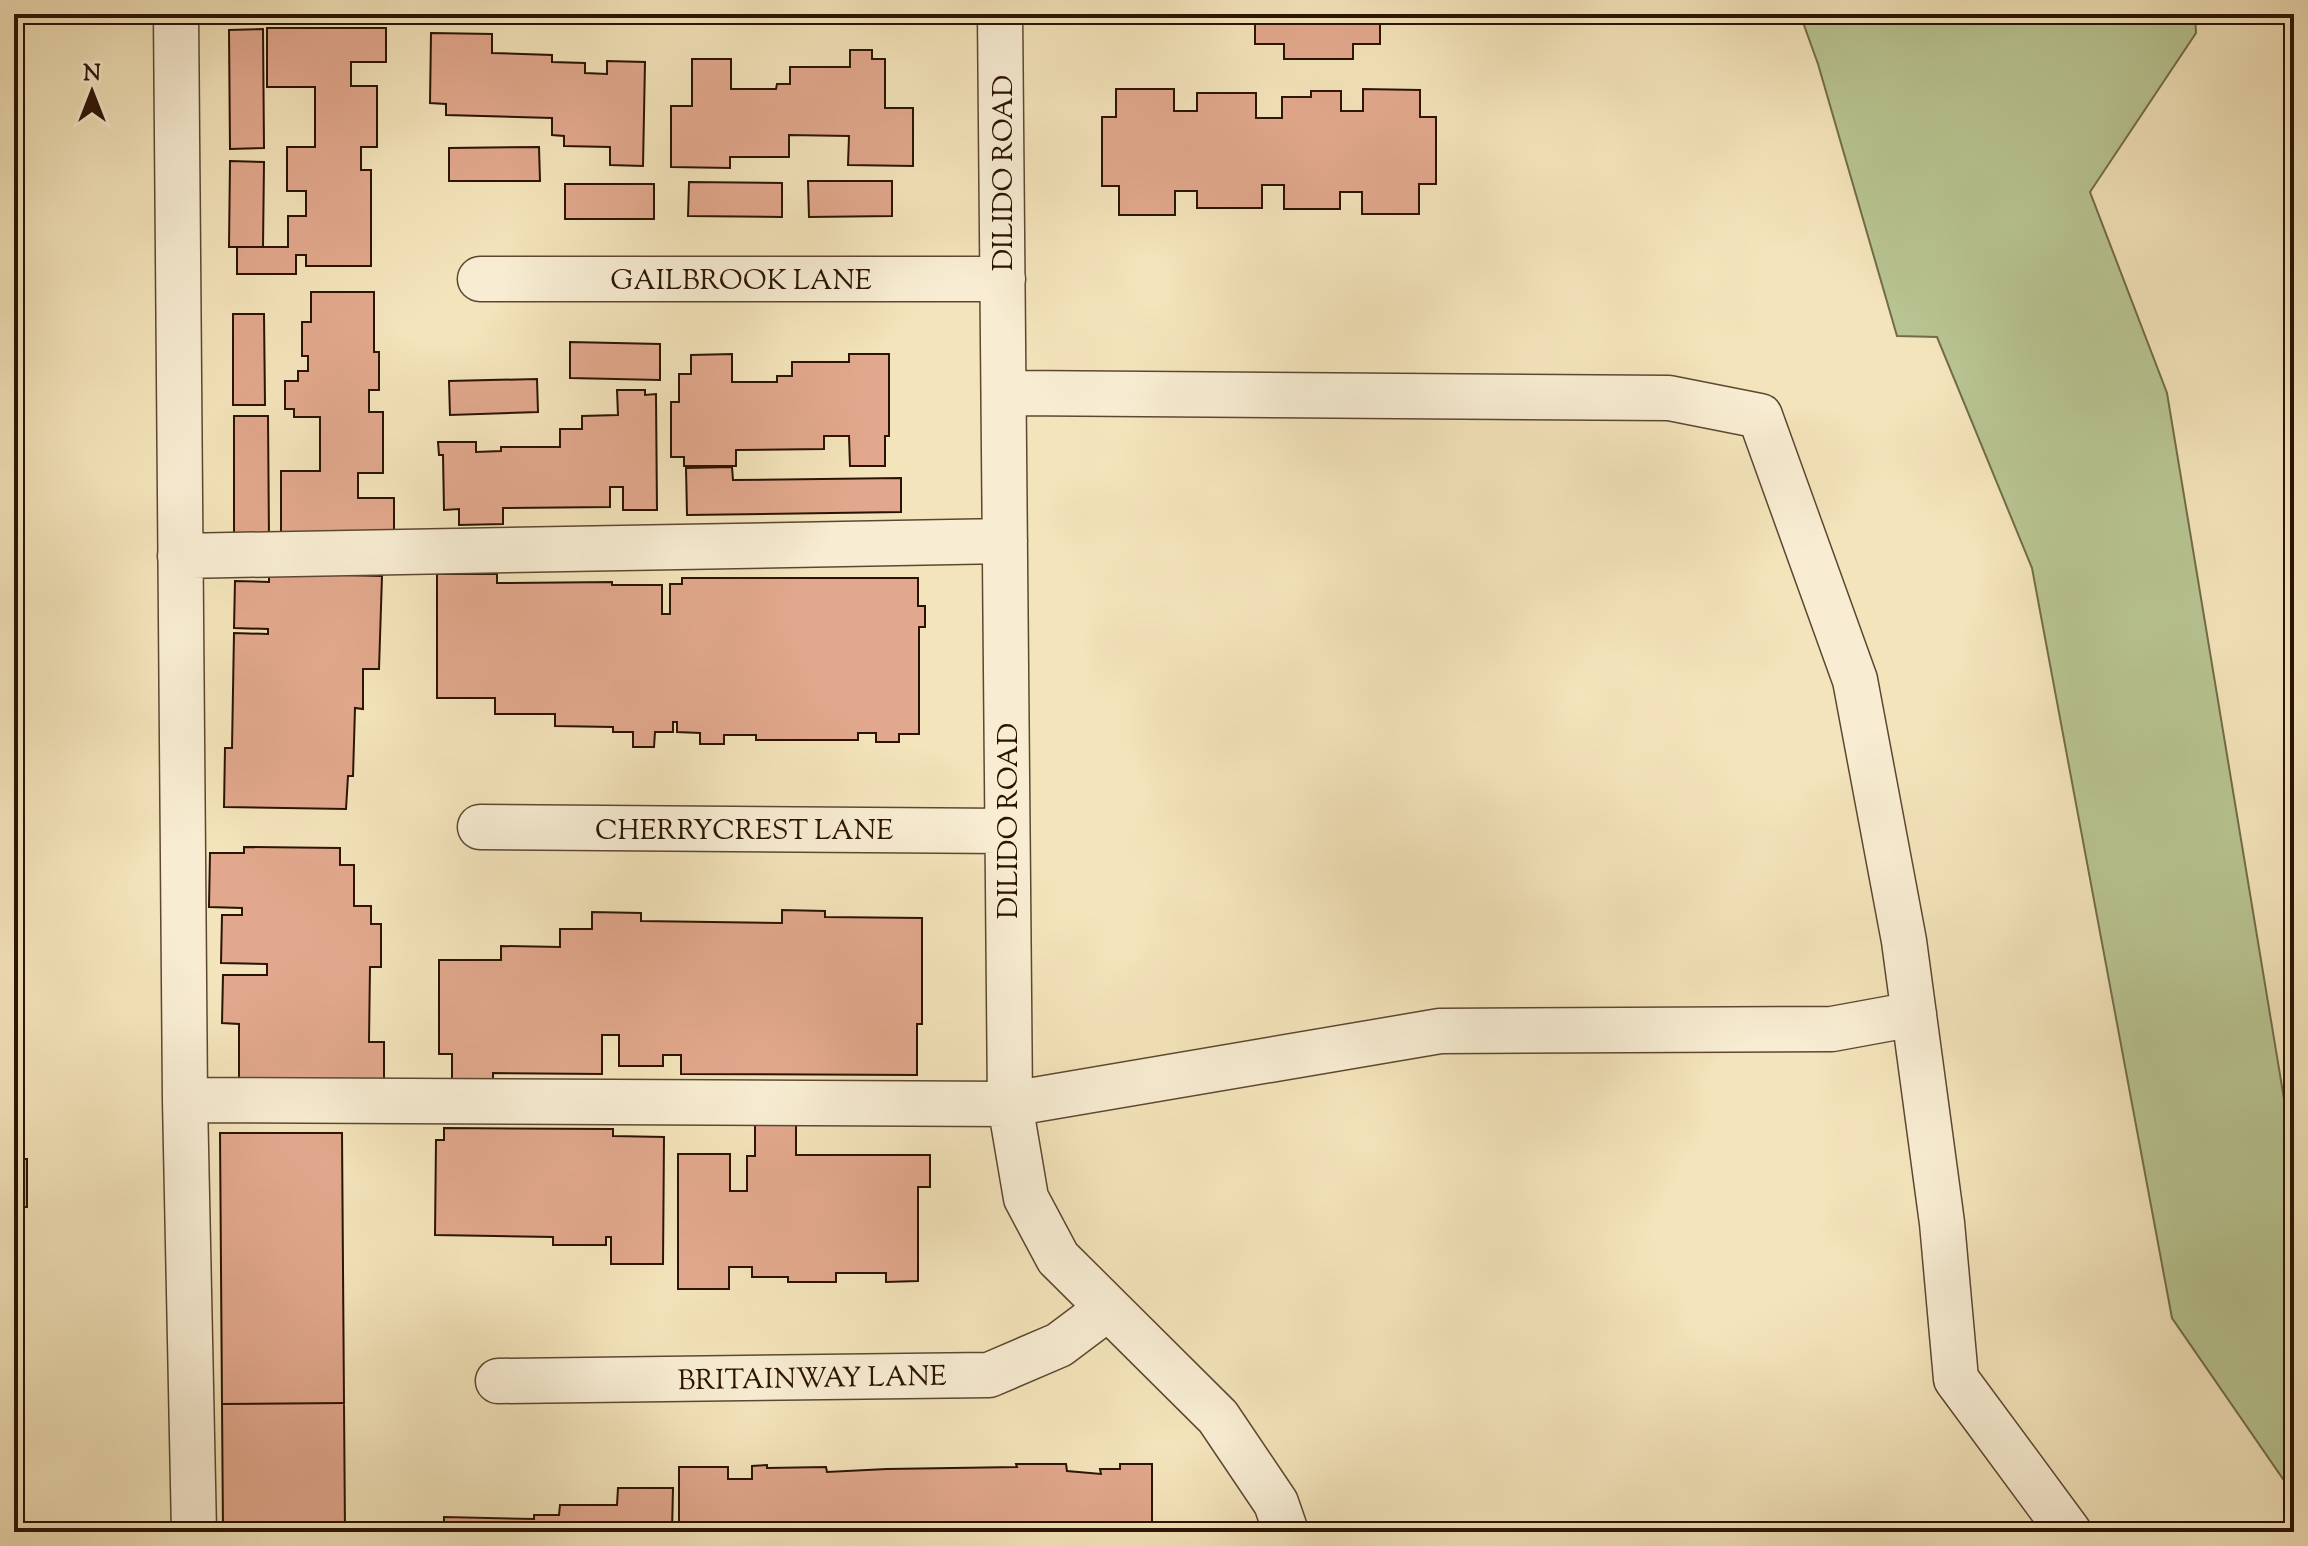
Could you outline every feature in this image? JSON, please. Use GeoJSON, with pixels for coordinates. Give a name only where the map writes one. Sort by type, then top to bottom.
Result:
{"type":"FeatureCollection","features":[{"type":"Feature","properties":{"kind":"street"},"geometry":{"type":"LineString","coordinates":[[176,14],[185,1100],[194,1532]]}},
{"type":"Feature","properties":{"kind":"street","name":"DILIDO ROAD"},"geometry":{"type":"LineString","coordinates":[[1000,14],[1010,1104],[1026,1198],[1058,1258],[1218,1417],[1276,1503],[1286,1532]]}},
{"type":"Feature","properties":{"kind":"street","name":"GAILBROOK LANE"},"geometry":{"type":"LineString","coordinates":[[480,279],[1003,279]]}},
{"type":"Feature","properties":{"kind":"street"},"geometry":{"type":"LineString","coordinates":[[1004,393],[1669,398],[1760,416],[1855,680],[1904,941],[1942,1223],[1956,1379],[2069,1532]]}},
{"type":"Feature","properties":{"kind":"street"},"geometry":{"type":"LineString","coordinates":[[180,556],[1005,541]]}},
{"type":"Feature","properties":{"kind":"street","name":"CHERRYCREST LANE"},"geometry":{"type":"LineString","coordinates":[[480,827],[1007,831]]}},
{"type":"Feature","properties":{"kind":"street"},"geometry":{"type":"LineString","coordinates":[[185,1100],[1010,1104],[1440,1031],[1832,1029],[1914,1014]]}},
{"type":"Feature","properties":{"kind":"street","name":"BRITAINWAY LANE"},"geometry":{"type":"LineString","coordinates":[[498,1381],[989,1375],[1059,1345],[1107,1309]]}},
{"type":"Feature","properties":{"kind":"green space"},"geometry":{"type":"Polygon","coordinates":[[[1800,14],[2195,14],[2196,33],[2090,192],[2167,393],[2290,1135],[2294,1142],[2294,1495],[2172,1318],[2032,568],[1937,337],[1897,336],[1818,64],[1800,14]]]}},
{"type":"Feature","properties":{"kind":"building"},"geometry":{"type":"Polygon","coordinates":[[[1255,14],[1380,14],[1380,44],[1353,44],[1353,59],[1284,59],[1284,44],[1255,44],[1255,14]]]}},
{"type":"Feature","properties":{"kind":"building"},"geometry":{"type":"Polygon","coordinates":[[[1635,14],[1703,14],[1702,24],[1635,23],[1635,14]]]}},
{"type":"Feature","properties":{"kind":"building"},"geometry":{"type":"Polygon","coordinates":[[[267,28],[386,28],[386,62],[351,62],[351,86],[377,86],[377,147],[361,147],[361,170],[371,170],[371,266],[306,266],[306,255],[296,255],[296,274],[237,274],[237,247],[288,247],[288,216],[306,216],[306,191],[287,191],[287,147],[315,147],[315,87],[267,87],[267,28]]]}},
{"type":"Feature","properties":{"kind":"building"},"geometry":{"type":"Polygon","coordinates":[[[263,29],[264,148],[230,149],[229,30],[263,29]]]}},
{"type":"Feature","properties":{"kind":"building"},"geometry":{"type":"Polygon","coordinates":[[[431,33],[492,34],[492,53],[552,55],[552,62],[585,63],[585,73],[607,74],[607,61],[645,62],[643,166],[610,165],[610,147],[564,146],[564,136],[552,135],[552,118],[446,115],[446,104],[430,103],[431,33]]]}},
{"type":"Feature","properties":{"kind":"building"},"geometry":{"type":"Polygon","coordinates":[[[850,50],[872,50],[872,59],[885,59],[885,108],[913,108],[913,166],[848,165],[849,136],[789,135],[789,157],[730,157],[730,168],[671,167],[671,106],[692,106],[692,59],[731,59],[731,89],[776,89],[777,84],[790,84],[790,67],[850,67],[850,50]]]}},
{"type":"Feature","properties":{"kind":"building"},"geometry":{"type":"Polygon","coordinates":[[[1116,89],[1174,89],[1174,111],[1197,111],[1197,93],[1256,93],[1256,118],[1282,118],[1282,97],[1311,97],[1311,91],[1341,91],[1341,111],[1363,111],[1363,89],[1420,90],[1420,117],[1436,117],[1436,184],[1419,184],[1419,214],[1362,214],[1362,192],[1340,192],[1340,209],[1284,209],[1284,185],[1262,185],[1262,208],[1197,208],[1197,191],[1175,191],[1175,215],[1119,215],[1119,186],[1102,186],[1102,117],[1116,117],[1116,89]]]}},
{"type":"Feature","properties":{"kind":"building"},"geometry":{"type":"Polygon","coordinates":[[[539,147],[540,181],[449,181],[449,148],[539,147]]]}},
{"type":"Feature","properties":{"kind":"building"},"geometry":{"type":"Polygon","coordinates":[[[230,161],[264,162],[263,247],[229,247],[230,161]]]}},
{"type":"Feature","properties":{"kind":"building"},"geometry":{"type":"Polygon","coordinates":[[[808,181],[892,181],[892,216],[809,217],[808,181]]]}},
{"type":"Feature","properties":{"kind":"building"},"geometry":{"type":"Polygon","coordinates":[[[689,182],[782,183],[782,217],[688,216],[689,182]]]}},
{"type":"Feature","properties":{"kind":"building"},"geometry":{"type":"Polygon","coordinates":[[[565,184],[654,184],[654,219],[565,219],[565,184]]]}},
{"type":"Feature","properties":{"kind":"building"},"geometry":{"type":"Polygon","coordinates":[[[14,192],[17,192],[16,243],[14,243],[14,192]]]}},
{"type":"Feature","properties":{"kind":"building"},"geometry":{"type":"Polygon","coordinates":[[[311,292],[374,292],[374,352],[379,352],[379,390],[369,390],[369,412],[383,412],[383,473],[358,473],[358,498],[394,498],[394,534],[281,534],[281,471],[320,471],[320,417],[294,417],[294,409],[285,409],[285,381],[298,381],[298,371],[308,371],[308,356],[302,356],[302,322],[311,322],[311,292]]]}},
{"type":"Feature","properties":{"kind":"building"},"geometry":{"type":"Polygon","coordinates":[[[233,314],[264,314],[265,405],[233,405],[233,314]]]}},
{"type":"Feature","properties":{"kind":"building"},"geometry":{"type":"Polygon","coordinates":[[[570,342],[660,344],[660,380],[570,378],[570,342]]]}},
{"type":"Feature","properties":{"kind":"building"},"geometry":{"type":"Polygon","coordinates":[[[732,354],[732,382],[777,382],[777,376],[792,376],[792,362],[849,362],[849,354],[889,354],[889,436],[885,436],[885,466],[850,466],[849,436],[824,436],[824,449],[736,450],[736,466],[684,466],[684,457],[671,457],[671,402],[679,402],[679,374],[691,374],[691,355],[732,354]]]}},
{"type":"Feature","properties":{"kind":"building"},"geometry":{"type":"Polygon","coordinates":[[[537,379],[538,412],[450,415],[449,381],[537,379]]]}},
{"type":"Feature","properties":{"kind":"building"},"geometry":{"type":"Polygon","coordinates":[[[617,390],[645,390],[645,395],[656,394],[657,510],[623,510],[623,487],[610,487],[610,507],[503,508],[503,524],[459,525],[459,509],[444,510],[443,455],[439,455],[438,442],[476,442],[476,452],[501,451],[501,447],[560,447],[560,429],[582,429],[582,416],[618,415],[617,390]]]}},
{"type":"Feature","properties":{"kind":"building"},"geometry":{"type":"Polygon","coordinates":[[[234,416],[268,416],[269,539],[234,539],[234,416]]]}},
{"type":"Feature","properties":{"kind":"building"},"geometry":{"type":"Polygon","coordinates":[[[732,467],[733,480],[901,478],[901,512],[687,515],[686,468],[732,467]]]}},
{"type":"Feature","properties":{"kind":"building"},"geometry":{"type":"Polygon","coordinates":[[[14,527],[17,527],[17,623],[14,623],[14,527]]]}},
{"type":"Feature","properties":{"kind":"building"},"geometry":{"type":"Polygon","coordinates":[[[269,573],[382,576],[379,669],[363,669],[363,709],[355,708],[353,776],[348,776],[346,809],[224,807],[225,748],[232,748],[234,633],[268,634],[268,629],[234,628],[235,581],[269,582],[269,573]]]}},
{"type":"Feature","properties":{"kind":"building"},"geometry":{"type":"Polygon","coordinates":[[[437,574],[497,574],[497,583],[662,585],[662,614],[670,614],[670,584],[682,584],[682,578],[918,578],[918,606],[925,606],[925,627],[919,627],[919,734],[899,734],[899,742],[876,742],[876,733],[858,733],[858,740],[756,740],[756,735],[724,735],[724,744],[700,744],[700,733],[677,732],[677,722],[673,722],[673,732],[655,732],[654,747],[633,747],[633,732],[613,732],[613,727],[555,726],[555,714],[495,714],[495,698],[437,698],[437,574]]]}},
{"type":"Feature","properties":{"kind":"building"},"geometry":{"type":"Polygon","coordinates":[[[14,825],[17,825],[17,876],[14,876],[14,825]]]}},
{"type":"Feature","properties":{"kind":"building"},"geometry":{"type":"Polygon","coordinates":[[[244,847],[340,848],[340,865],[354,865],[354,906],[371,906],[371,924],[381,924],[381,967],[370,967],[369,1042],[384,1042],[384,1082],[239,1081],[239,1024],[222,1023],[223,975],[267,975],[267,964],[221,963],[222,915],[242,915],[242,908],[209,907],[210,853],[244,853],[244,847]]]}},
{"type":"Feature","properties":{"kind":"building"},"geometry":{"type":"Polygon","coordinates":[[[782,910],[825,911],[825,917],[922,918],[922,1024],[917,1024],[917,1075],[681,1074],[681,1055],[663,1055],[663,1066],[619,1066],[619,1035],[602,1035],[602,1074],[493,1073],[493,1079],[452,1079],[452,1054],[439,1054],[439,960],[501,960],[501,946],[560,947],[560,929],[592,929],[592,912],[641,913],[641,921],[782,923],[782,910]]]}},
{"type":"Feature","properties":{"kind":"building"},"geometry":{"type":"Polygon","coordinates":[[[15,1029],[16,1068],[14,1068],[15,1029]]]}},
{"type":"Feature","properties":{"kind":"building"},"geometry":{"type":"Polygon","coordinates":[[[16,1078],[17,1128],[14,1128],[16,1078]]]}},
{"type":"Feature","properties":{"kind":"building"},"geometry":{"type":"Polygon","coordinates":[[[755,1119],[796,1119],[796,1155],[930,1155],[930,1187],[918,1187],[918,1281],[886,1282],[886,1273],[836,1273],[836,1282],[788,1282],[788,1277],[752,1277],[752,1267],[729,1267],[729,1289],[678,1289],[678,1154],[730,1154],[730,1191],[747,1191],[747,1156],[755,1156],[755,1119]]]}},
{"type":"Feature","properties":{"kind":"building"},"geometry":{"type":"Polygon","coordinates":[[[444,1128],[613,1129],[613,1136],[664,1137],[663,1264],[611,1264],[611,1237],[606,1237],[606,1245],[553,1245],[553,1237],[435,1235],[436,1140],[444,1140],[444,1128]]]}},
{"type":"Feature","properties":{"kind":"building"},"geometry":{"type":"Polygon","coordinates":[[[220,1133],[342,1133],[344,1403],[222,1404],[220,1133]]]}},
{"type":"Feature","properties":{"kind":"building"},"geometry":{"type":"Polygon","coordinates":[[[14,1159],[27,1159],[27,1207],[14,1207],[14,1159]]]}},
{"type":"Feature","properties":{"kind":"building"},"geometry":{"type":"Polygon","coordinates":[[[344,1403],[345,1532],[223,1532],[222,1404],[344,1403]]]}},
{"type":"Feature","properties":{"kind":"building"},"geometry":{"type":"Polygon","coordinates":[[[14,1409],[20,1409],[20,1459],[14,1459],[14,1409]]]}},
{"type":"Feature","properties":{"kind":"building"},"geometry":{"type":"Polygon","coordinates":[[[1016,1464],[1066,1464],[1067,1471],[1101,1474],[1100,1469],[1120,1469],[1120,1464],[1152,1464],[1152,1532],[679,1532],[679,1467],[728,1467],[728,1479],[752,1479],[752,1466],[767,1465],[767,1468],[826,1467],[827,1472],[1017,1467],[1016,1464]]]}},
{"type":"Feature","properties":{"kind":"building"},"geometry":{"type":"Polygon","coordinates":[[[14,1469],[22,1469],[22,1501],[14,1501],[14,1469]]]}},
{"type":"Feature","properties":{"kind":"building"},"geometry":{"type":"Polygon","coordinates":[[[618,1488],[673,1488],[672,1532],[444,1532],[444,1517],[534,1519],[534,1515],[559,1515],[560,1505],[617,1505],[618,1488]]]}}]}
